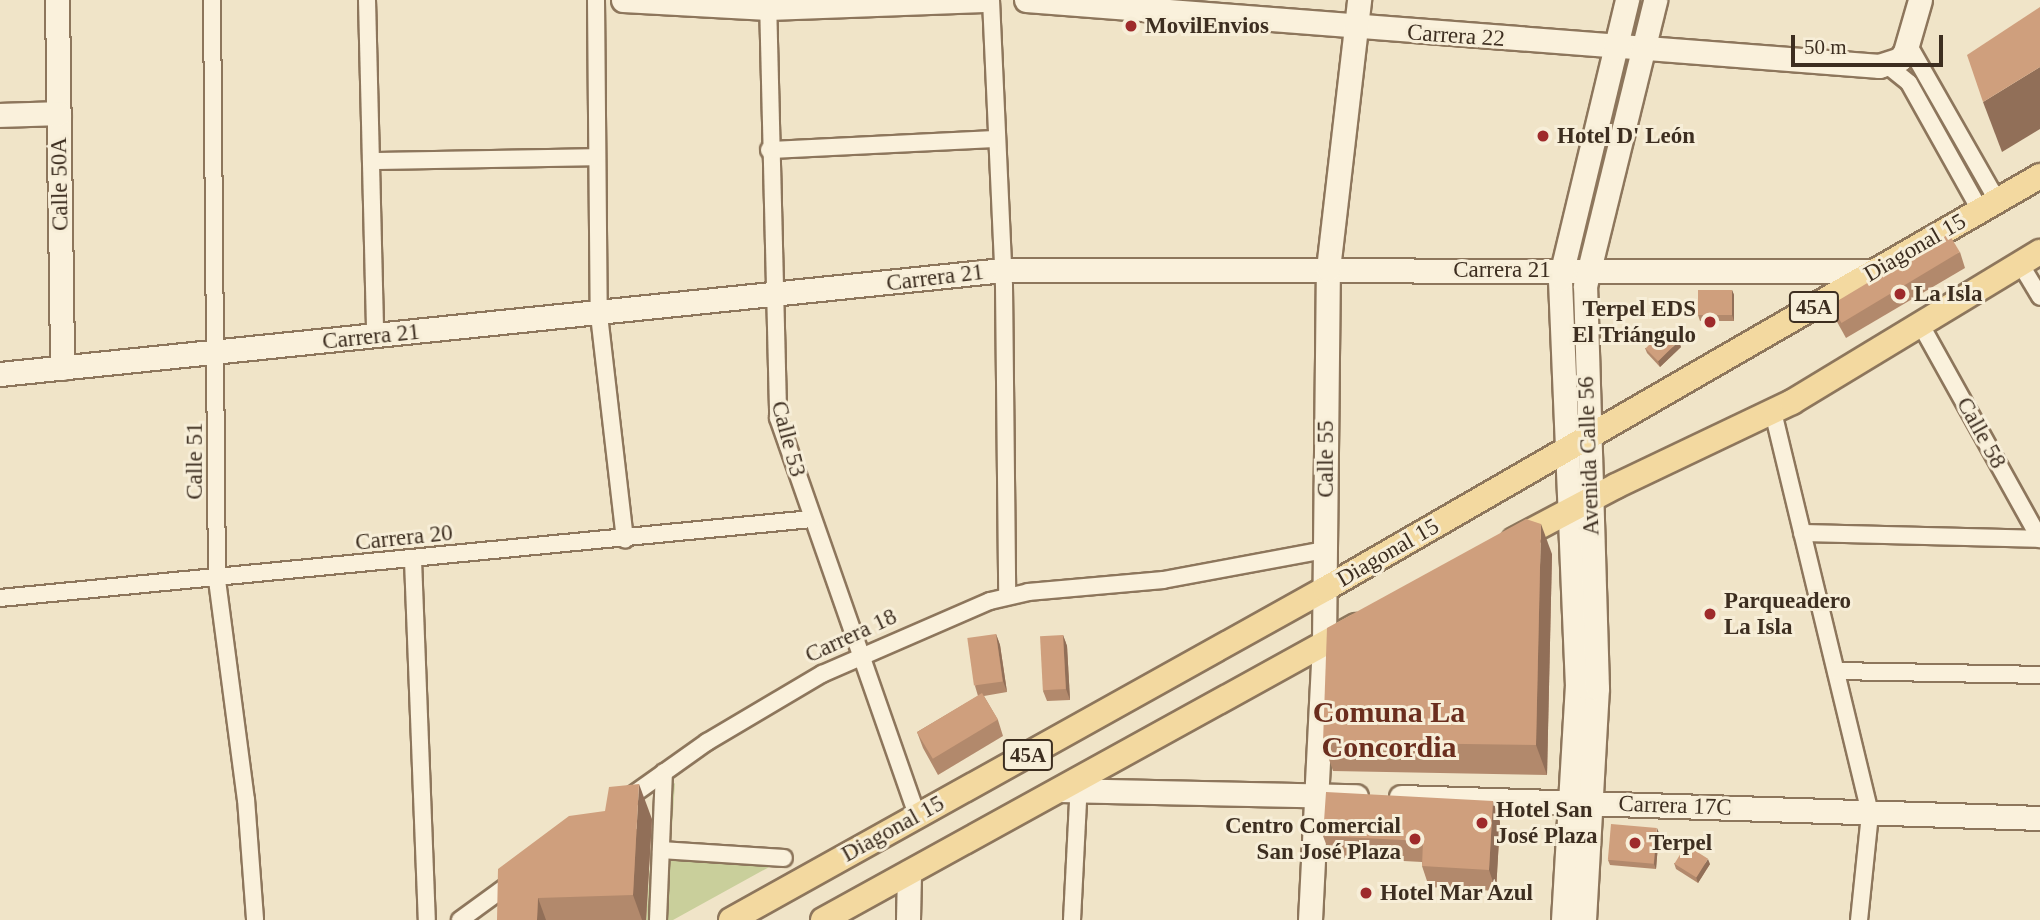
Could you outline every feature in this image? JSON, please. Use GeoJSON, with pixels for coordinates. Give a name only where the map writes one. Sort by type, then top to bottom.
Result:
{"type":"FeatureCollection","features":[{"type":"Feature","properties":{"kind":"main road","name":"Diagonal 15"},"geometry":{"type":"LineString","coordinates":[[731,920],[1325,589],[2040,176]]}},
{"type":"Feature","properties":{"kind":"main road"},"geometry":{"type":"LineString","coordinates":[[1492,552],[1590,499],[1773,412],[1922,327],[2030,258]]}},
{"type":"Feature","properties":{"kind":"main road","name":"Diagonal 15"},"geometry":{"type":"LineString","coordinates":[[824,920],[1072,786],[1373,616]]}},
{"type":"Feature","properties":{"kind":"street","name":"Calle 50A"},"geometry":{"type":"LineString","coordinates":[[57,0],[62,368]]}},
{"type":"Feature","properties":{"kind":"street","name":"Calle 51"},"geometry":{"type":"LineString","coordinates":[[212,0],[217,580],[246,799],[256,920]]}},
{"type":"Feature","properties":{"kind":"street"},"geometry":{"type":"LineString","coordinates":[[367,0],[375,337]]}},
{"type":"Feature","properties":{"kind":"street"},"geometry":{"type":"LineString","coordinates":[[596,0],[599,314],[625,539]]}},
{"type":"Feature","properties":{"kind":"street"},"geometry":{"type":"LineString","coordinates":[[623,0],[768,4],[985,0]]}},
{"type":"Feature","properties":{"kind":"street"},"geometry":{"type":"LineString","coordinates":[[991,0],[1003,270],[1007,596]]}},
{"type":"Feature","properties":{"kind":"street","name":"Carrera 22"},"geometry":{"type":"LineString","coordinates":[[1026,0],[1357,29],[1887,65]]}},
{"type":"Feature","properties":{"kind":"street","name":"Calle 55"},"geometry":{"type":"LineString","coordinates":[[1310,920],[1324,643],[1328,269],[1359,0]]}},
{"type":"Feature","properties":{"kind":"street","name":"Avenida Calle 56"},"geometry":{"type":"LineString","coordinates":[[1584,920],[1560,270],[1627,0]]}},
{"type":"Feature","properties":{"kind":"street","name":"Avenida Calle 56"},"geometry":{"type":"LineString","coordinates":[[1563,920],[1597,688],[1588,438],[1586,270],[1655,0]]}},
{"type":"Feature","properties":{"kind":"street"},"geometry":{"type":"LineString","coordinates":[[1920,0],[1908,44],[1900,59],[1887,65],[1909,83],[1989,205]]}},
{"type":"Feature","properties":{"kind":"street","name":"Calle 53"},"geometry":{"type":"LineString","coordinates":[[768,4],[769,150],[778,418],[917,816]]}},
{"type":"Feature","properties":{"kind":"street"},"geometry":{"type":"LineString","coordinates":[[1908,44],[1989,205]]}},
{"type":"Feature","properties":{"kind":"street"},"geometry":{"type":"LineString","coordinates":[[0,116],[59,113]]}},
{"type":"Feature","properties":{"kind":"street"},"geometry":{"type":"LineString","coordinates":[[769,150],[997,139]]}},
{"type":"Feature","properties":{"kind":"street"},"geometry":{"type":"LineString","coordinates":[[371,162],[597,157]]}},
{"type":"Feature","properties":{"kind":"street"},"geometry":{"type":"LineString","coordinates":[[2030,258],[2040,297]]}},
{"type":"Feature","properties":{"kind":"street","name":"Carrera 21"},"geometry":{"type":"LineString","coordinates":[[0,374],[773,297],[1003,270],[1874,271]]}},
{"type":"Feature","properties":{"kind":"street","name":"Calle 58"},"geometry":{"type":"LineString","coordinates":[[1922,327],[2040,539]]}},
{"type":"Feature","properties":{"kind":"street"},"geometry":{"type":"LineString","coordinates":[[1773,412],[1870,814],[1859,920]]}},
{"type":"Feature","properties":{"kind":"street","name":"Carrera 20"},"geometry":{"type":"LineString","coordinates":[[0,598],[217,580],[812,519]]}},
{"type":"Feature","properties":{"kind":"street"},"geometry":{"type":"LineString","coordinates":[[1802,533],[2040,539]]}},
{"type":"Feature","properties":{"kind":"street","name":"Carrera 18"},"geometry":{"type":"LineString","coordinates":[[609,811],[771,702],[860,654],[1007,596],[1163,580],[1325,550]]}},
{"type":"Feature","properties":{"kind":"street"},"geometry":{"type":"LineString","coordinates":[[413,560],[427,920]]}},
{"type":"Feature","properties":{"kind":"street"},"geometry":{"type":"LineString","coordinates":[[1836,671],[2040,675]]}},
{"type":"Feature","properties":{"kind":"street"},"geometry":{"type":"LineString","coordinates":[[658,920],[664,772]]}},
{"type":"Feature","properties":{"kind":"street"},"geometry":{"type":"LineString","coordinates":[[1072,786],[1072,920]]}},
{"type":"Feature","properties":{"kind":"street","name":"Carrera 17C"},"geometry":{"type":"LineString","coordinates":[[1072,786],[2040,818]]}},
{"type":"Feature","properties":{"kind":"street"},"geometry":{"type":"LineString","coordinates":[[661,850],[785,858]]}},
{"type":"Feature","properties":{"kind":"street"},"geometry":{"type":"LineString","coordinates":[[460,920],[535,866]]}},
{"type":"Feature","properties":{"kind":"street"},"geometry":{"type":"LineString","coordinates":[[908,920],[909,872]]}},
{"type":"Feature","properties":{"kind":"green space"},"geometry":{"type":"Polygon","coordinates":[[[675,783],[671,842],[791,855],[673,920],[646,920],[655,797],[675,783]]]}},
{"type":"Feature","properties":{"kind":"building"},"geometry":{"type":"Polygon","coordinates":[[[2040,7],[2040,67],[1983,102],[1967,55],[2040,7]]]}},
{"type":"Feature","properties":{"kind":"building"},"geometry":{"type":"Polygon","coordinates":[[[1949,234],[1960,252],[1842,323],[1831,305],[1949,234]]]}},
{"type":"Feature","properties":{"kind":"building"},"geometry":{"type":"Polygon","coordinates":[[[1698,290],[1732,290],[1732,315],[1698,315],[1698,290]]]}},
{"type":"Feature","properties":{"kind":"building"},"geometry":{"type":"Polygon","coordinates":[[[1666,328],[1679,341],[1658,361],[1645,349],[1666,328]]]}},
{"type":"Feature","properties":{"kind":"building"},"geometry":{"type":"Polygon","coordinates":[[[1526,519],[1541,524],[1536,745],[1323,742],[1327,628],[1526,519]]]}},
{"type":"Feature","properties":{"kind":"building"},"geometry":{"type":"Polygon","coordinates":[[[996,634],[1003,682],[974,686],[967,638],[996,634]]]}},
{"type":"Feature","properties":{"kind":"building"},"geometry":{"type":"Polygon","coordinates":[[[1063,635],[1066,689],[1043,690],[1040,636],[1063,635]]]}},
{"type":"Feature","properties":{"kind":"building"},"geometry":{"type":"Polygon","coordinates":[[[982,693],[998,720],[933,759],[917,732],[982,693]]]}},
{"type":"Feature","properties":{"kind":"building"},"geometry":{"type":"Polygon","coordinates":[[[639,784],[633,895],[538,898],[537,920],[497,920],[498,869],[569,816],[605,811],[609,787],[639,784]]]}},
{"type":"Feature","properties":{"kind":"building"},"geometry":{"type":"Polygon","coordinates":[[[1326,792],[1493,801],[1489,870],[1422,866],[1423,841],[1323,836],[1326,792]]]}},
{"type":"Feature","properties":{"kind":"building","name":"Terpel"},"geometry":{"type":"Polygon","coordinates":[[[1611,824],[1657,828],[1654,864],[1608,860],[1611,824]]]}},
{"type":"Feature","properties":{"kind":"building"},"geometry":{"type":"Polygon","coordinates":[[[1686,845],[1708,859],[1696,877],[1674,864],[1686,845]]]}},
{"type":"Feature","properties":{"kind":"place","name":"MovilEnvios"},"geometry":{"type":"Point","coordinates":[1131,26]}},
{"type":"Feature","properties":{"kind":"place","name":"Hotel D' León"},"geometry":{"type":"Point","coordinates":[1543,136]}},
{"type":"Feature","properties":{"kind":"place","name":"La Isla"},"geometry":{"type":"Point","coordinates":[1900,294]}},
{"type":"Feature","properties":{"kind":"place","name":"Terpel EDS El Triángulo"},"geometry":{"type":"Point","coordinates":[1710,322]}},
{"type":"Feature","properties":{"kind":"place","name":"Parqueadero La Isla"},"geometry":{"type":"Point","coordinates":[1710,614]}},
{"type":"Feature","properties":{"kind":"place","name":"Hotel San José Plaza"},"geometry":{"type":"Point","coordinates":[1482,823]}},
{"type":"Feature","properties":{"kind":"place","name":"Centro Comercial San José Plaza"},"geometry":{"type":"Point","coordinates":[1415,839]}},
{"type":"Feature","properties":{"kind":"place","name":"Terpel"},"geometry":{"type":"Point","coordinates":[1635,843]}},
{"type":"Feature","properties":{"kind":"place","name":"Hotel Mar Azul"},"geometry":{"type":"Point","coordinates":[1366,893]}},
{"type":"Feature","properties":{"kind":"district","name":"Comuna La Concordia"},"geometry":{"type":"Point","coordinates":[1389,729]}}]}
